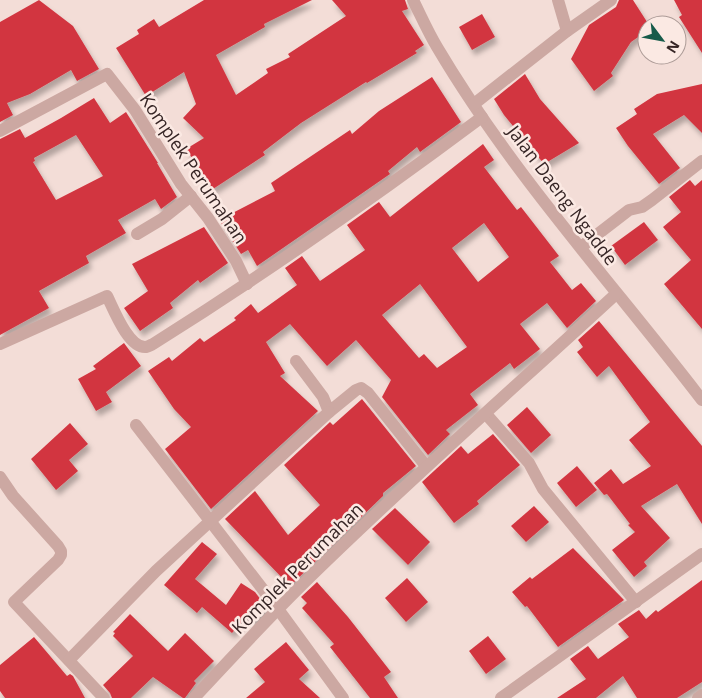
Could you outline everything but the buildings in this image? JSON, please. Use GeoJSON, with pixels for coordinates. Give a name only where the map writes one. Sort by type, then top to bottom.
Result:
{"type":"FeatureCollection","features":[{"type":"Feature","properties":{"kind":"street","name":"Jalan Daeng Ngadde"},"geometry":{"type":"LineString","coordinates":[[413,0],[436,45],[509,155],[616,294],[702,400]]}},
{"type":"Feature","properties":{"kind":"street"},"geometry":{"type":"LineString","coordinates":[[558,0],[568,31]]}},
{"type":"Feature","properties":{"kind":"street"},"geometry":{"type":"LineString","coordinates":[[474,104],[611,0]]}},
{"type":"Feature","properties":{"kind":"street","name":"Komplek Perumahan"},"geometry":{"type":"LineString","coordinates":[[0,131],[107,74],[135,110],[167,162],[208,218],[236,261],[247,284]]}},
{"type":"Feature","properties":{"kind":"street"},"geometry":{"type":"LineString","coordinates":[[0,344],[107,296],[129,337],[136,344],[145,347],[153,344],[247,284],[362,206],[482,117]]}},
{"type":"Feature","properties":{"kind":"street"},"geometry":{"type":"LineString","coordinates":[[581,247],[629,210],[642,207],[652,200],[702,161]]}},
{"type":"Feature","properties":{"kind":"street"},"geometry":{"type":"LineString","coordinates":[[137,234],[162,219],[191,196]]}},
{"type":"Feature","properties":{"kind":"street","name":"Komplek Perumahan"},"geometry":{"type":"LineString","coordinates":[[194,698],[278,609],[426,466],[486,414],[616,294]]}},
{"type":"Feature","properties":{"kind":"street"},"geometry":{"type":"LineString","coordinates":[[296,362],[323,397],[329,412]]}},
{"type":"Feature","properties":{"kind":"street"},"geometry":{"type":"LineString","coordinates":[[69,660],[156,571],[350,393],[361,388],[364,390],[426,466]]}},
{"type":"Feature","properties":{"kind":"street"},"geometry":{"type":"LineString","coordinates":[[486,414],[529,463],[543,489],[636,602]]}},
{"type":"Feature","properties":{"kind":"street"},"geometry":{"type":"LineString","coordinates":[[136,425],[278,609],[343,698]]}},
{"type":"Feature","properties":{"kind":"street"},"geometry":{"type":"LineString","coordinates":[[0,477],[13,496],[61,551],[58,560],[14,602],[104,698]]}},
{"type":"Feature","properties":{"kind":"street"},"geometry":{"type":"LineString","coordinates":[[503,698],[702,554]]}},
{"type":"Feature","properties":{"kind":"street"},"geometry":{"type":"LineString","coordinates":[[698,698],[702,695]]}}]}
